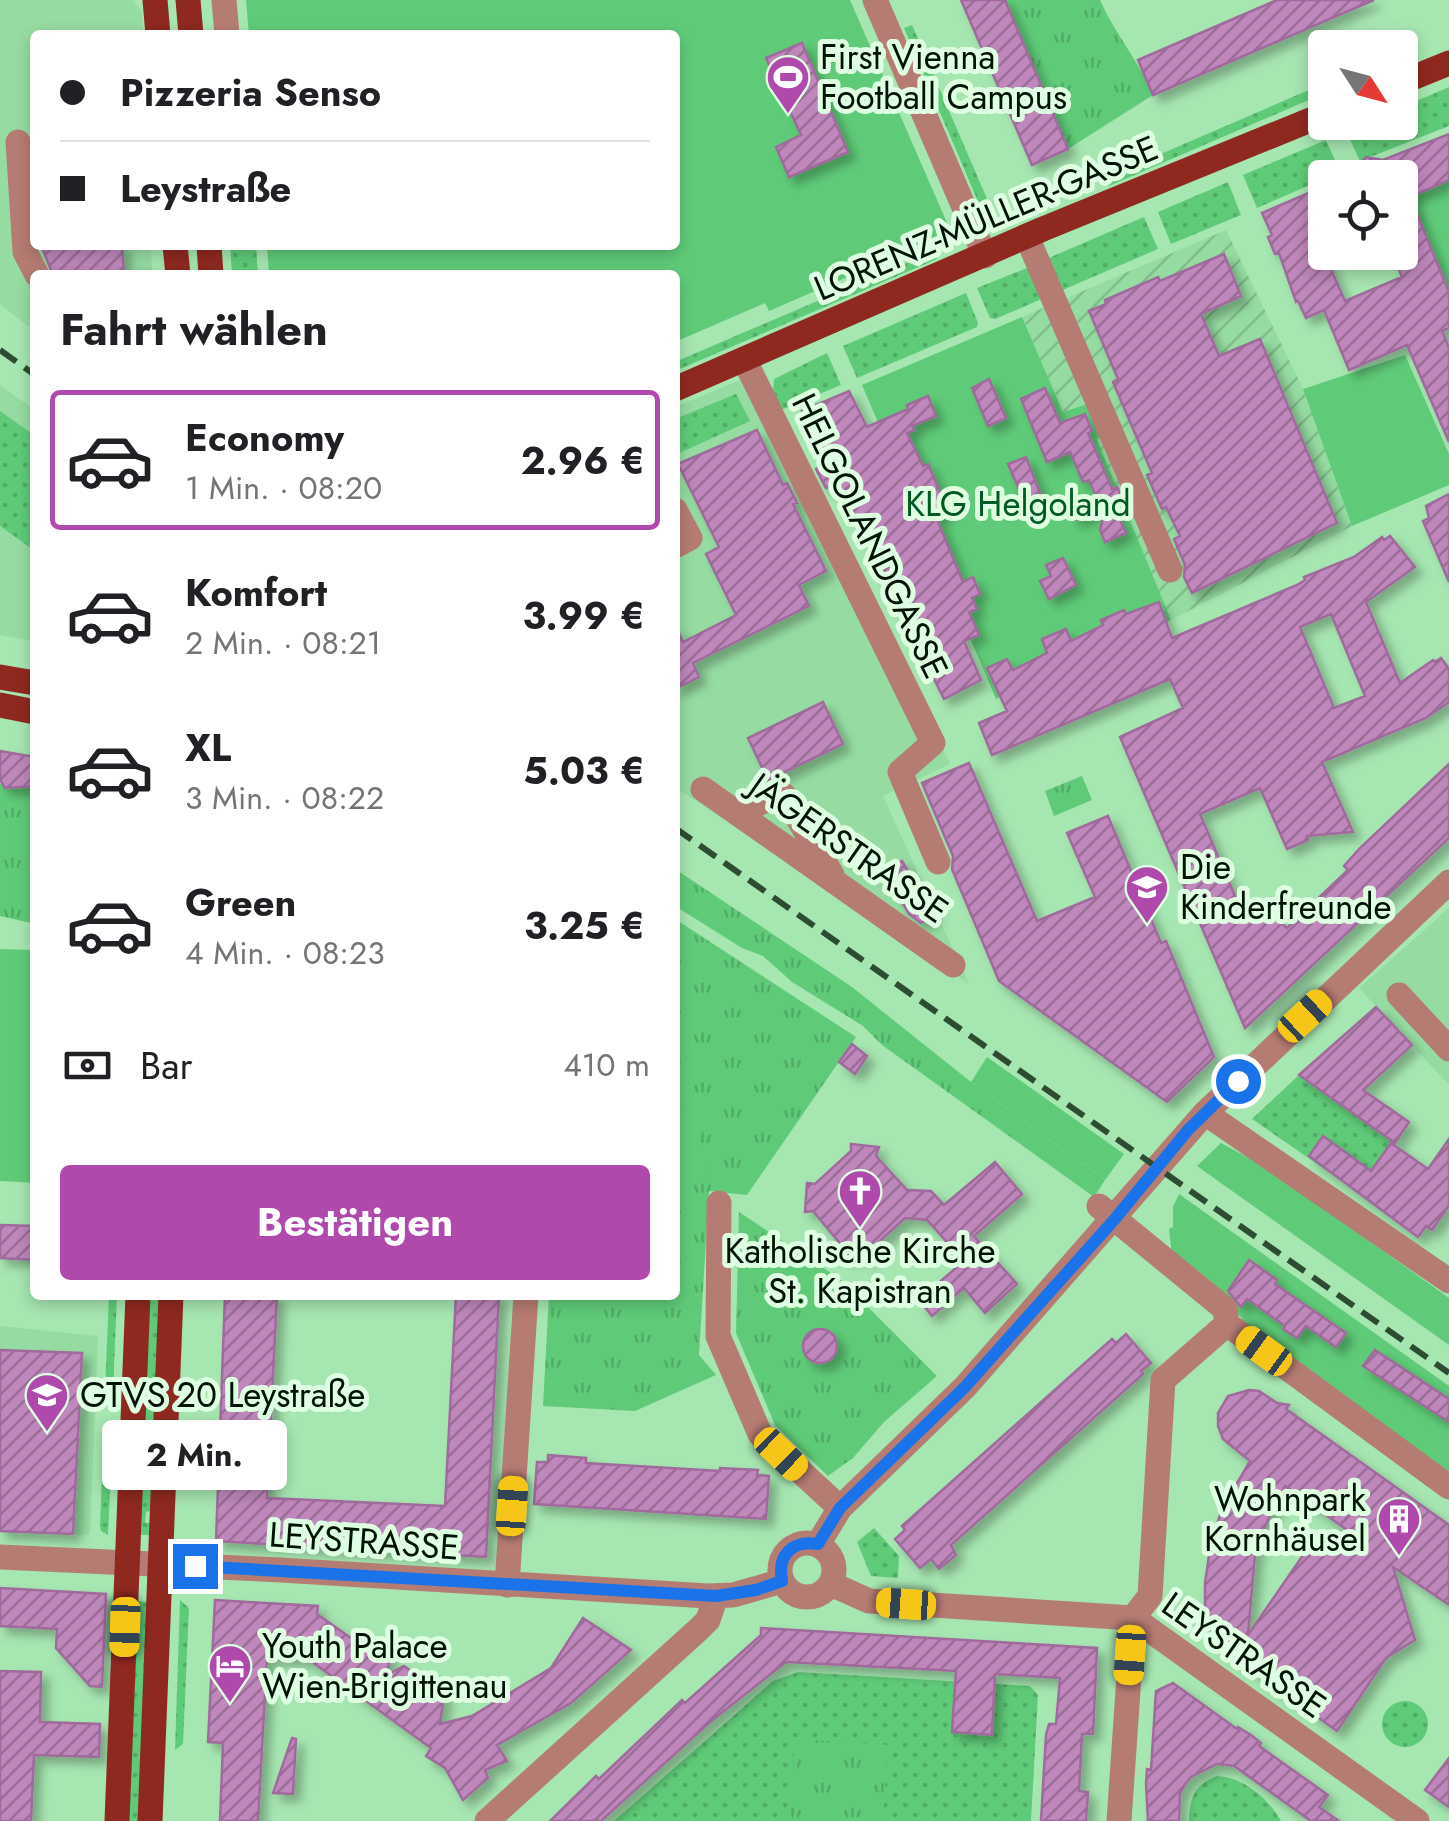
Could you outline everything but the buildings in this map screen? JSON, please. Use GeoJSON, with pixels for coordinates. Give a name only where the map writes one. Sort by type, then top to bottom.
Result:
{"type":"FeatureCollection","features":[{"type":"Feature","properties":{"kind":"main road"},"geometry":{"type":"LineString","coordinates":[[188,0],[191,30]]}},
{"type":"Feature","properties":{"kind":"main road"},"geometry":{"type":"LineString","coordinates":[[1418,76],[1449,63]]}},
{"type":"Feature","properties":{"kind":"main road","name":"LORENZ-MÜLLER-GASSE"},"geometry":{"type":"LineString","coordinates":[[680,387],[1308,121]]}},
{"type":"Feature","properties":{"kind":"main road"},"geometry":{"type":"LineString","coordinates":[[0,676],[30,682]]}},
{"type":"Feature","properties":{"kind":"main road"},"geometry":{"type":"LineString","coordinates":[[0,705],[30,711]]}},
{"type":"Feature","properties":{"kind":"main road"},"geometry":{"type":"LineString","coordinates":[[117,1821],[138,1300]]}},
{"type":"Feature","properties":{"kind":"main road"},"geometry":{"type":"LineString","coordinates":[[150,1821],[171,1300]]}},
{"type":"Feature","properties":{"kind":"street"},"geometry":{"type":"LineString","coordinates":[[224,0],[227,30]]}},
{"type":"Feature","properties":{"kind":"street"},"geometry":{"type":"LineString","coordinates":[[875,0],[985,256]]}},
{"type":"Feature","properties":{"kind":"street"},"geometry":{"type":"LineString","coordinates":[[18,147],[25,252],[35,270]]}},
{"type":"Feature","properties":{"kind":"street"},"geometry":{"type":"LineString","coordinates":[[1027,237],[1170,570]]}},
{"type":"Feature","properties":{"kind":"street","name":"HELGOLANDGASSE"},"geometry":{"type":"LineString","coordinates":[[744,359],[933,743],[900,772],[938,862]]}},
{"type":"Feature","properties":{"kind":"street"},"geometry":{"type":"LineString","coordinates":[[680,519],[690,538],[680,543]]}},
{"type":"Feature","properties":{"kind":"street","name":"JÄGERSTRASSE"},"geometry":{"type":"LineString","coordinates":[[704,788],[953,965]]}},
{"type":"Feature","properties":{"kind":"street"},"geometry":{"type":"LineString","coordinates":[[740,814],[784,794],[838,883]]}},
{"type":"Feature","properties":{"kind":"street"},"geometry":{"type":"LineString","coordinates":[[818,1544],[840,1508],[965,1387],[1107,1213],[1449,882]]}},
{"type":"Feature","properties":{"kind":"street"},"geometry":{"type":"LineString","coordinates":[[1399,994],[1449,1049]]}},
{"type":"Feature","properties":{"kind":"street"},"geometry":{"type":"LineString","coordinates":[[1205,1114],[1449,1281]]}},
{"type":"Feature","properties":{"kind":"street"},"geometry":{"type":"LineString","coordinates":[[719,1202],[718,1336],[760,1434],[840,1508]]}},
{"type":"Feature","properties":{"kind":"street"},"geometry":{"type":"LineString","coordinates":[[1107,1213],[1225,1309],[1227,1324],[1449,1487]]}},
{"type":"Feature","properties":{"kind":"street"},"geometry":{"type":"LineString","coordinates":[[507,1585],[526,1300]]}},
{"type":"Feature","properties":{"kind":"street"},"geometry":{"type":"LineString","coordinates":[[1119,1821],[1133,1618],[1150,1596],[1163,1380],[1227,1324]]}},
{"type":"Feature","properties":{"kind":"street"},"geometry":{"type":"LineString","coordinates":[[782,1581],[780,1568],[788,1551],[798,1544],[818,1544],[833,1561],[831,1584]]}},
{"type":"Feature","properties":{"kind":"street","name":"LEYSTRASSE"},"geometry":{"type":"LineString","coordinates":[[0,1557],[716,1596],[756,1590],[782,1581],[792,1593],[805,1598],[818,1595],[831,1584],[869,1601],[1133,1618],[1417,1821]]}},
{"type":"Feature","properties":{"kind":"street"},"geometry":{"type":"LineString","coordinates":[[487,1821],[708,1620],[716,1596]]}},
{"type":"Feature","properties":{"kind":"street"},"geometry":{"type":"LineString","coordinates":[[1208,1672],[1224,1650]]}},
{"type":"Feature","properties":{"kind":"shaded area"},"geometry":{"type":"Polygon","coordinates":[[[0,0],[132,0],[142,11],[143,30],[30,30],[30,250],[151,250],[152,270],[30,270],[30,328],[0,304],[0,0]]]}},
{"type":"Feature","properties":{"kind":"shaded area"},"geometry":{"type":"Polygon","coordinates":[[[1226,230],[1303,389],[1352,526],[1171,620],[1096,439],[1089,403],[1063,412],[1022,317],[1226,230]]]}},
{"type":"Feature","properties":{"kind":"shaded area"},"geometry":{"type":"Polygon","coordinates":[[[755,374],[950,764],[883,796],[969,984],[680,790],[680,405],[755,374]]]}},
{"type":"Feature","properties":{"kind":"shaded area"},"geometry":{"type":"Polygon","coordinates":[[[0,385],[30,406],[30,640],[0,635],[0,385]]]}},
{"type":"Feature","properties":{"kind":"shaded area"},"geometry":{"type":"Polygon","coordinates":[[[1449,908],[1449,1085],[1359,988],[1449,908]]]}},
{"type":"Feature","properties":{"kind":"shaded area","name":"GTVS 20 Leystraße"},"geometry":{"type":"Polygon","coordinates":[[[0,1326],[98,1336],[90,1535],[0,1531],[0,1326]]]}},
{"type":"Feature","properties":{"kind":"green space","name":"First Vienna Football Campus"},"geometry":{"type":"Polygon","coordinates":[[[246,0],[850,0],[951,232],[769,311],[765,303],[680,340],[680,270],[269,270],[267,250],[680,250],[680,30],[249,30],[246,0]]]}},
{"type":"Feature","properties":{"kind":"green space"},"geometry":{"type":"Polygon","coordinates":[[[1005,0],[1100,0],[1153,95],[1068,149],[1005,0]]]}},
{"type":"Feature","properties":{"kind":"green space"},"geometry":{"type":"Polygon","coordinates":[[[912,25],[991,208],[985,218],[904,28],[912,25]]]}},
{"type":"Feature","properties":{"kind":"green space"},"geometry":{"type":"Polygon","coordinates":[[[1449,87],[1449,126],[1418,138],[1418,100],[1449,87]]]}},
{"type":"Feature","properties":{"kind":"green space"},"geometry":{"type":"Polygon","coordinates":[[[1308,90],[1308,100],[1109,186],[1105,178],[1308,90]]]}},
{"type":"Feature","properties":{"kind":"green space"},"geometry":{"type":"Polygon","coordinates":[[[1326,140],[1335,160],[1308,160],[1308,186],[1257,208],[1243,175],[1326,140]]]}},
{"type":"Feature","properties":{"kind":"green space"},"geometry":{"type":"Polygon","coordinates":[[[1350,140],[1413,140],[1363,160],[1350,140]]]}},
{"type":"Feature","properties":{"kind":"green space"},"geometry":{"type":"Polygon","coordinates":[[[1449,180],[1449,292],[1418,216],[1418,194],[1449,180]]]}},
{"type":"Feature","properties":{"kind":"green space"},"geometry":{"type":"Polygon","coordinates":[[[1228,182],[1241,215],[1171,244],[1158,212],[1228,182]]]}},
{"type":"Feature","properties":{"kind":"green space"},"geometry":{"type":"Polygon","coordinates":[[[1144,217],[1158,249],[1058,292],[1044,260],[1144,217]]]}},
{"type":"Feature","properties":{"kind":"green space"},"geometry":{"type":"Polygon","coordinates":[[[230,250],[256,250],[258,270],[232,270],[230,250]]]}},
{"type":"Feature","properties":{"kind":"green space"},"geometry":{"type":"Polygon","coordinates":[[[934,251],[937,259],[680,369],[680,360],[934,251]]]}},
{"type":"Feature","properties":{"kind":"green space"},"geometry":{"type":"Polygon","coordinates":[[[1027,268],[1044,298],[990,318],[977,288],[1027,268]]]}},
{"type":"Feature","properties":{"kind":"green space"},"geometry":{"type":"Polygon","coordinates":[[[966,293],[977,327],[857,378],[843,346],[966,293]]]}},
{"type":"Feature","properties":{"kind":"green space","name":"KLG Helgoland"},"geometry":{"type":"Polygon","coordinates":[[[1022,317],[1063,412],[1090,403],[1103,434],[1097,440],[1171,620],[996,699],[862,385],[1022,317]]]}},
{"type":"Feature","properties":{"kind":"green space"},"geometry":{"type":"Polygon","coordinates":[[[827,353],[841,385],[781,410],[773,390],[774,379],[827,353]]]}},
{"type":"Feature","properties":{"kind":"green space"},"geometry":{"type":"Polygon","coordinates":[[[1405,355],[1449,454],[1449,485],[1352,526],[1303,389],[1405,355]]]}},
{"type":"Feature","properties":{"kind":"green space"},"geometry":{"type":"Polygon","coordinates":[[[736,394],[750,421],[680,453],[680,417],[736,394]]]}},
{"type":"Feature","properties":{"kind":"green space"},"geometry":{"type":"Polygon","coordinates":[[[0,411],[30,432],[30,547],[0,526],[0,411]]]}},
{"type":"Feature","properties":{"kind":"green space"},"geometry":{"type":"Polygon","coordinates":[[[1082,776],[1092,800],[1054,816],[1045,791],[1082,776]]]}},
{"type":"Feature","properties":{"kind":"green space"},"geometry":{"type":"Polygon","coordinates":[[[0,784],[30,787],[30,923],[0,916],[0,784]]]}},
{"type":"Feature","properties":{"kind":"green space"},"geometry":{"type":"Polygon","coordinates":[[[680,872],[852,987],[971,1082],[1105,1180],[1094,1197],[882,1045],[863,1026],[792,982],[763,956],[742,948],[680,909],[680,872]]]}},
{"type":"Feature","properties":{"kind":"green space"},"geometry":{"type":"Polygon","coordinates":[[[680,922],[856,1037],[747,1195],[709,1191],[699,1355],[716,1375],[635,1411],[543,1406],[549,1300],[680,1300],[680,922]]]}},
{"type":"Feature","properties":{"kind":"green space"},"geometry":{"type":"Polygon","coordinates":[[[0,949],[30,950],[30,1183],[0,1181],[0,949]]]}},
{"type":"Feature","properties":{"kind":"green space"},"geometry":{"type":"Polygon","coordinates":[[[987,1057],[1124,1154],[1105,1180],[971,1082],[987,1057]]]}},
{"type":"Feature","properties":{"kind":"green space"},"geometry":{"type":"Polygon","coordinates":[[[1299,1075],[1395,1143],[1356,1191],[1252,1119],[1299,1075]]]}},
{"type":"Feature","properties":{"kind":"green space"},"geometry":{"type":"Polygon","coordinates":[[[680,1098],[702,1147],[708,1185],[680,1178],[680,1098]]]}},
{"type":"Feature","properties":{"kind":"green space"},"geometry":{"type":"Polygon","coordinates":[[[1221,1143],[1266,1167],[1449,1298],[1449,1345],[1197,1166],[1221,1143]]]}},
{"type":"Feature","properties":{"kind":"green space"},"geometry":{"type":"Polygon","coordinates":[[[1179,1194],[1449,1386],[1449,1479],[1248,1334],[1241,1317],[1173,1264],[1169,1229],[1173,1227],[1173,1207],[1179,1194]]]}},
{"type":"Feature","properties":{"kind":"green space"},"geometry":{"type":"Polygon","coordinates":[[[739,1212],[840,1279],[937,1376],[884,1422],[853,1458],[828,1476],[775,1425],[736,1333],[739,1212]]]}},
{"type":"Feature","properties":{"kind":"green space"},"geometry":{"type":"Polygon","coordinates":[[[109,1300],[117,1300],[113,1391],[105,1390],[109,1300]]]}},
{"type":"Feature","properties":{"kind":"green space"},"geometry":{"type":"Polygon","coordinates":[[[149,1300],[160,1300],[151,1511],[146,1512],[145,1523],[151,1523],[150,1535],[140,1535],[149,1300]]]}},
{"type":"Feature","properties":{"kind":"green space"},"geometry":{"type":"Polygon","coordinates":[[[103,1445],[112,1450],[108,1535],[100,1526],[103,1445]]]}},
{"type":"Feature","properties":{"kind":"green space"},"geometry":{"type":"Polygon","coordinates":[[[874,1528],[899,1556],[898,1578],[871,1576],[857,1542],[874,1528]]]}},
{"type":"Feature","properties":{"kind":"green space"},"geometry":{"type":"Polygon","coordinates":[[[180,1600],[189,1608],[183,1744],[175,1750],[180,1600]]]}},
{"type":"Feature","properties":{"kind":"green space"},"geometry":{"type":"Polygon","coordinates":[[[138,1601],[149,1602],[141,1821],[129,1821],[138,1601]]]}},
{"type":"Feature","properties":{"kind":"green space"},"geometry":{"type":"Polygon","coordinates":[[[798,1672],[1030,1686],[1038,1695],[1031,1821],[614,1821],[773,1681],[798,1672]]]}},
{"type":"Feature","properties":{"kind":"green space"},"geometry":{"type":"Polygon","coordinates":[[[1405,1701],[1421,1708],[1428,1724],[1421,1740],[1405,1747],[1389,1740],[1382,1724],[1389,1708],[1405,1701]]]}},
{"type":"Feature","properties":{"kind":"green space"},"geometry":{"type":"Polygon","coordinates":[[[795,1739],[888,1745],[883,1821],[790,1821],[795,1739]]]}},
{"type":"Feature","properties":{"kind":"green space"},"geometry":{"type":"Polygon","coordinates":[[[1217,1776],[1254,1790],[1281,1821],[1189,1821],[1195,1793],[1203,1783],[1217,1776]]]}},
{"type":"Feature","properties":{"kind":"railway"},"geometry":{"type":"LineString","coordinates":[[0,350],[30,371]]}},
{"type":"Feature","properties":{"kind":"railway"},"geometry":{"type":"LineString","coordinates":[[680,832],[1449,1373]]}},
{"type":"Feature","properties":{"kind":"place","name":"First Vienna Football Campus"},"geometry":{"type":"Point","coordinates":[788,115]}},
{"type":"Feature","properties":{"kind":"place","name":"Die Kinderfreunde"},"geometry":{"type":"Point","coordinates":[1147,925]}},
{"type":"Feature","properties":{"kind":"place","name":"Katholische Kirche St. Kapistran"},"geometry":{"type":"Point","coordinates":[860,1229]}},
{"type":"Feature","properties":{"kind":"place","name":"GTVS 20 Leystraße"},"geometry":{"type":"Point","coordinates":[47,1433]}},
{"type":"Feature","properties":{"kind":"place","name":"Wohnpark Kornhäusel"},"geometry":{"type":"Point","coordinates":[1399,1557]}},
{"type":"Feature","properties":{"kind":"place","name":"Youth Palace Wien-Brigittenau"},"geometry":{"type":"Point","coordinates":[230,1704]}},
{"type":"Feature","properties":{"kind":"route"},"geometry":{"type":"LineString","coordinates":[[195,1566],[716,1596],[756,1590],[782,1581],[781,1562],[788,1551],[798,1544],[818,1544],[840,1508],[965,1387],[1114,1220],[1188,1130],[1238,1081]]}}]}
